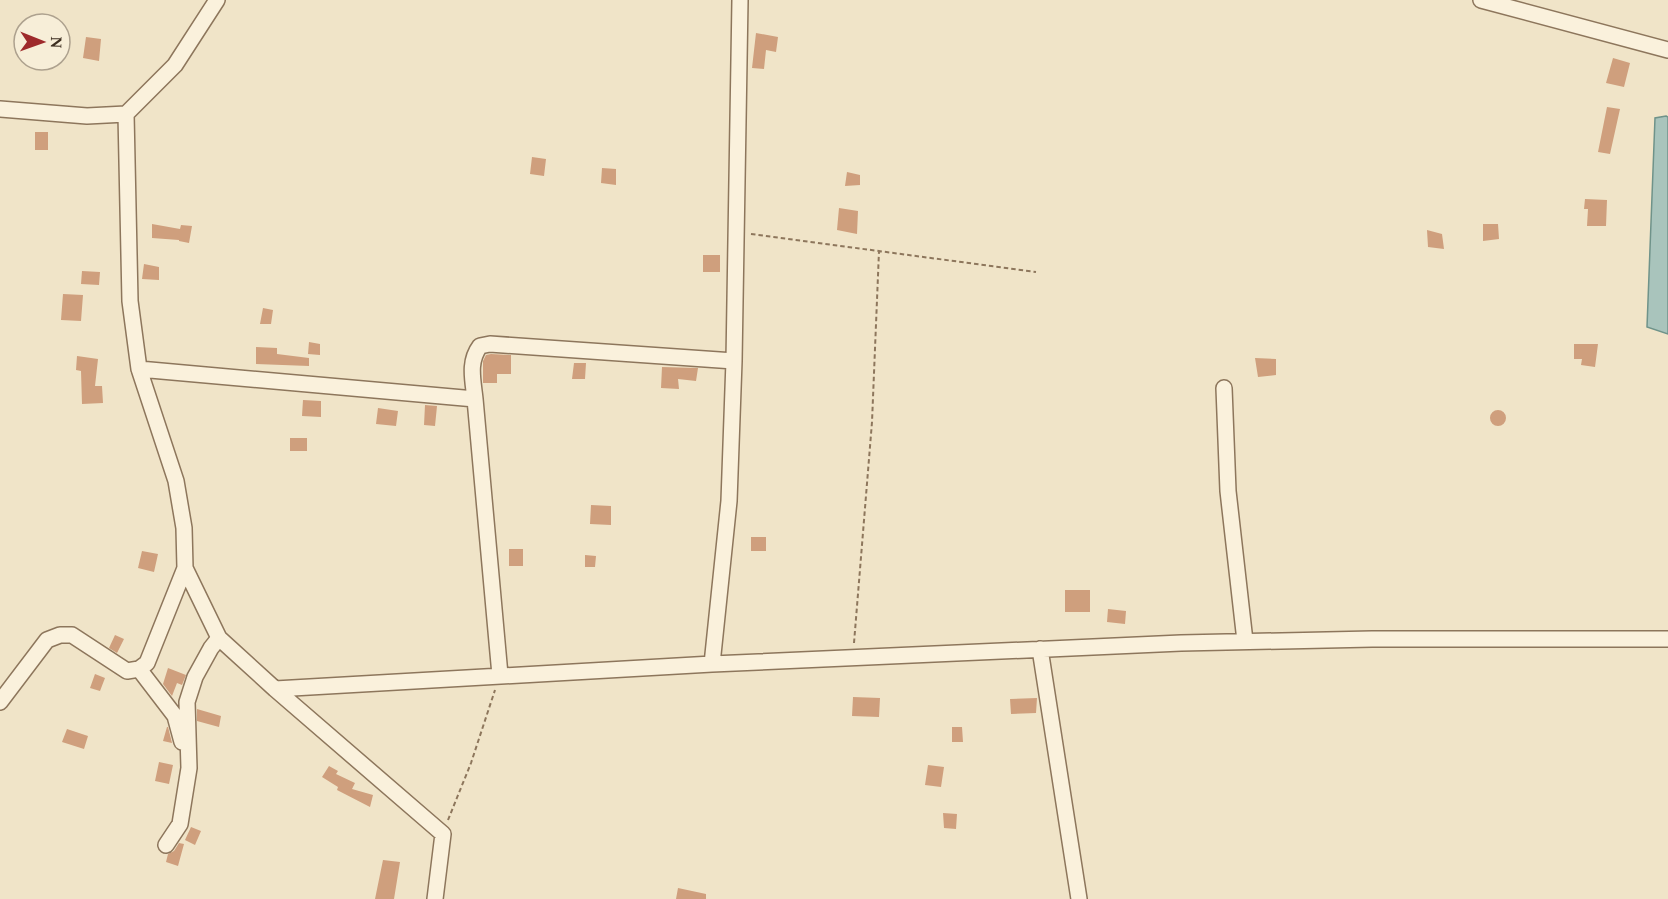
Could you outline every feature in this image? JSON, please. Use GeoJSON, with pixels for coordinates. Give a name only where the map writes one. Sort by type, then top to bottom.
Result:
{"type":"FeatureCollection","features":[{"type":"Feature","properties":{"kind":"street"},"geometry":{"type":"LineString","coordinates":[[0,109],[87,116],[126,114],[175,65],[217,0]]}},
{"type":"Feature","properties":{"kind":"street"},"geometry":{"type":"LineString","coordinates":[[712,664],[729,501],[734,361],[740,0]]}},
{"type":"Feature","properties":{"kind":"street"},"geometry":{"type":"LineString","coordinates":[[1481,0],[1668,50]]}},
{"type":"Feature","properties":{"kind":"street"},"geometry":{"type":"LineString","coordinates":[[0,702],[47,640],[60,635],[72,635],[127,671],[139,669],[147,663],[185,568],[184,528],[176,481],[139,369],[130,301],[126,114]]}},
{"type":"Feature","properties":{"kind":"street"},"geometry":{"type":"LineString","coordinates":[[500,675],[472,364],[474,354],[480,346],[490,344],[734,361]]}},
{"type":"Feature","properties":{"kind":"street"},"geometry":{"type":"LineString","coordinates":[[139,369],[475,399]]}},
{"type":"Feature","properties":{"kind":"street"},"geometry":{"type":"LineString","coordinates":[[1224,388],[1228,491],[1245,641]]}},
{"type":"Feature","properties":{"kind":"street"},"geometry":{"type":"LineString","coordinates":[[185,568],[219,638],[443,834],[435,899]]}},
{"type":"Feature","properties":{"kind":"street"},"geometry":{"type":"LineString","coordinates":[[166,845],[180,824],[189,768],[187,702],[195,677],[219,638]]}},
{"type":"Feature","properties":{"kind":"street"},"geometry":{"type":"LineString","coordinates":[[275,689],[712,664],[1245,641],[1668,639]]}},
{"type":"Feature","properties":{"kind":"street"},"geometry":{"type":"LineString","coordinates":[[1040,649],[1079,899]]}},
{"type":"Feature","properties":{"kind":"street"},"geometry":{"type":"LineString","coordinates":[[139,669],[175,716],[189,768]]}},
{"type":"Feature","properties":{"kind":"street"},"geometry":{"type":"LineString","coordinates":[[180,824],[185,840]]}},
{"type":"Feature","properties":{"kind":"path"},"geometry":{"type":"LineString","coordinates":[[736,232],[1036,272]]}},
{"type":"Feature","properties":{"kind":"path"},"geometry":{"type":"LineString","coordinates":[[852,658],[872,423],[879,251]]}},
{"type":"Feature","properties":{"kind":"path"},"geometry":{"type":"LineString","coordinates":[[443,834],[471,764],[500,675]]}},
{"type":"Feature","properties":{"kind":"water"},"geometry":{"type":"Polygon","coordinates":[[[1668,117],[1668,334],[1647,327],[1655,118],[1668,117]]]}},
{"type":"Feature","properties":{"kind":"building"},"geometry":{"type":"Polygon","coordinates":[[[756,33],[778,37],[776,52],[766,50],[764,69],[752,68],[756,33]]]}},
{"type":"Feature","properties":{"kind":"building"},"geometry":{"type":"Polygon","coordinates":[[[86,37],[101,39],[99,61],[83,58],[86,37]]]}},
{"type":"Feature","properties":{"kind":"building"},"geometry":{"type":"Polygon","coordinates":[[[1613,58],[1630,63],[1624,87],[1606,83],[1613,58]]]}},
{"type":"Feature","properties":{"kind":"building"},"geometry":{"type":"Polygon","coordinates":[[[1607,107],[1620,109],[1610,154],[1598,152],[1607,107]]]}},
{"type":"Feature","properties":{"kind":"building"},"geometry":{"type":"Polygon","coordinates":[[[35,132],[48,132],[48,150],[35,150],[35,132]]]}},
{"type":"Feature","properties":{"kind":"building"},"geometry":{"type":"Polygon","coordinates":[[[532,157],[546,159],[544,176],[530,174],[532,157]]]}},
{"type":"Feature","properties":{"kind":"building"},"geometry":{"type":"Polygon","coordinates":[[[602,168],[616,169],[616,185],[601,183],[602,168]]]}},
{"type":"Feature","properties":{"kind":"building"},"geometry":{"type":"Polygon","coordinates":[[[847,172],[860,175],[860,185],[845,186],[847,172]]]}},
{"type":"Feature","properties":{"kind":"building"},"geometry":{"type":"Polygon","coordinates":[[[1585,199],[1607,200],[1606,226],[1587,226],[1588,209],[1584,209],[1585,199]]]}},
{"type":"Feature","properties":{"kind":"building"},"geometry":{"type":"Polygon","coordinates":[[[839,208],[858,211],[857,234],[837,230],[839,208]]]}},
{"type":"Feature","properties":{"kind":"building"},"geometry":{"type":"Polygon","coordinates":[[[152,224],[180,229],[181,225],[192,226],[189,243],[152,238],[152,224]]]}},
{"type":"Feature","properties":{"kind":"building"},"geometry":{"type":"Polygon","coordinates":[[[1483,224],[1498,224],[1499,239],[1483,241],[1483,224]]]}},
{"type":"Feature","properties":{"kind":"building"},"geometry":{"type":"Polygon","coordinates":[[[1427,230],[1442,234],[1444,249],[1428,247],[1427,230]]]}},
{"type":"Feature","properties":{"kind":"building"},"geometry":{"type":"Polygon","coordinates":[[[703,255],[720,255],[720,272],[703,272],[703,255]]]}},
{"type":"Feature","properties":{"kind":"building"},"geometry":{"type":"Polygon","coordinates":[[[144,264],[159,267],[159,280],[142,279],[144,264]]]}},
{"type":"Feature","properties":{"kind":"building"},"geometry":{"type":"Polygon","coordinates":[[[82,271],[100,272],[99,285],[81,284],[82,271]]]}},
{"type":"Feature","properties":{"kind":"building"},"geometry":{"type":"Polygon","coordinates":[[[63,294],[83,295],[81,321],[61,320],[63,294]]]}},
{"type":"Feature","properties":{"kind":"building"},"geometry":{"type":"Polygon","coordinates":[[[263,308],[273,310],[271,324],[260,324],[263,308]]]}},
{"type":"Feature","properties":{"kind":"building"},"geometry":{"type":"Polygon","coordinates":[[[309,342],[320,344],[320,355],[308,354],[309,342]]]}},
{"type":"Feature","properties":{"kind":"building"},"geometry":{"type":"Polygon","coordinates":[[[1574,344],[1598,344],[1595,367],[1581,365],[1582,359],[1574,359],[1574,344]]]}},
{"type":"Feature","properties":{"kind":"building"},"geometry":{"type":"Polygon","coordinates":[[[256,347],[277,348],[277,354],[309,358],[309,366],[256,364],[256,347]]]}},
{"type":"Feature","properties":{"kind":"building"},"geometry":{"type":"Polygon","coordinates":[[[486,355],[511,355],[511,374],[497,374],[497,383],[483,383],[483,361],[486,355]]]}},
{"type":"Feature","properties":{"kind":"building"},"geometry":{"type":"Polygon","coordinates":[[[77,356],[98,359],[95,386],[102,386],[103,403],[82,404],[81,371],[76,370],[77,356]]]}},
{"type":"Feature","properties":{"kind":"building"},"geometry":{"type":"Polygon","coordinates":[[[1255,358],[1276,359],[1276,375],[1258,377],[1255,358]]]}},
{"type":"Feature","properties":{"kind":"building"},"geometry":{"type":"Polygon","coordinates":[[[574,363],[586,363],[585,379],[572,379],[574,363]]]}},
{"type":"Feature","properties":{"kind":"building"},"geometry":{"type":"Polygon","coordinates":[[[662,367],[698,368],[696,381],[678,379],[679,389],[661,388],[662,367]]]}},
{"type":"Feature","properties":{"kind":"building"},"geometry":{"type":"Polygon","coordinates":[[[303,400],[321,401],[321,417],[302,416],[303,400]]]}},
{"type":"Feature","properties":{"kind":"building"},"geometry":{"type":"Polygon","coordinates":[[[425,405],[437,406],[435,426],[424,425],[425,405]]]}},
{"type":"Feature","properties":{"kind":"building"},"geometry":{"type":"Polygon","coordinates":[[[378,408],[398,411],[396,426],[376,424],[378,408]]]}},
{"type":"Feature","properties":{"kind":"building"},"geometry":{"type":"Polygon","coordinates":[[[1498,410],[1504,412],[1506,418],[1504,424],[1498,426],[1492,424],[1490,418],[1492,412],[1498,410]]]}},
{"type":"Feature","properties":{"kind":"building"},"geometry":{"type":"Polygon","coordinates":[[[290,438],[307,438],[307,451],[290,451],[290,438]]]}},
{"type":"Feature","properties":{"kind":"building"},"geometry":{"type":"Polygon","coordinates":[[[591,505],[611,506],[611,525],[590,524],[591,505]]]}},
{"type":"Feature","properties":{"kind":"building"},"geometry":{"type":"Polygon","coordinates":[[[751,537],[766,537],[766,551],[751,551],[751,537]]]}},
{"type":"Feature","properties":{"kind":"building"},"geometry":{"type":"Polygon","coordinates":[[[509,549],[523,549],[523,566],[509,566],[509,549]]]}},
{"type":"Feature","properties":{"kind":"building"},"geometry":{"type":"Polygon","coordinates":[[[142,551],[158,554],[154,572],[138,568],[142,551]]]}},
{"type":"Feature","properties":{"kind":"building"},"geometry":{"type":"Polygon","coordinates":[[[585,555],[596,556],[595,567],[585,567],[585,555]]]}},
{"type":"Feature","properties":{"kind":"building"},"geometry":{"type":"Polygon","coordinates":[[[1065,590],[1090,590],[1090,612],[1065,612],[1065,590]]]}},
{"type":"Feature","properties":{"kind":"building"},"geometry":{"type":"Polygon","coordinates":[[[1108,609],[1126,611],[1125,624],[1107,622],[1108,609]]]}},
{"type":"Feature","properties":{"kind":"building"},"geometry":{"type":"Polygon","coordinates":[[[115,635],[124,639],[117,653],[109,648],[115,635]]]}},
{"type":"Feature","properties":{"kind":"building"},"geometry":{"type":"Polygon","coordinates":[[[168,668],[186,675],[182,685],[177,683],[172,696],[163,684],[168,668]]]}},
{"type":"Feature","properties":{"kind":"building"},"geometry":{"type":"Polygon","coordinates":[[[95,674],[105,678],[100,691],[90,688],[95,674]]]}},
{"type":"Feature","properties":{"kind":"building"},"geometry":{"type":"Polygon","coordinates":[[[853,697],[880,698],[879,717],[852,716],[853,697]]]}},
{"type":"Feature","properties":{"kind":"building"},"geometry":{"type":"Polygon","coordinates":[[[1037,698],[1036,713],[1011,714],[1010,699],[1037,698]]]}},
{"type":"Feature","properties":{"kind":"building"},"geometry":{"type":"Polygon","coordinates":[[[197,709],[221,716],[219,727],[197,721],[197,709]]]}},
{"type":"Feature","properties":{"kind":"building"},"geometry":{"type":"Polygon","coordinates":[[[168,727],[172,743],[163,741],[168,727]]]}},
{"type":"Feature","properties":{"kind":"building"},"geometry":{"type":"Polygon","coordinates":[[[952,727],[962,727],[963,742],[952,742],[952,727]]]}},
{"type":"Feature","properties":{"kind":"building"},"geometry":{"type":"Polygon","coordinates":[[[67,729],[88,736],[84,749],[62,742],[67,729]]]}},
{"type":"Feature","properties":{"kind":"building"},"geometry":{"type":"Polygon","coordinates":[[[159,762],[173,765],[169,784],[155,781],[159,762]]]}},
{"type":"Feature","properties":{"kind":"building"},"geometry":{"type":"Polygon","coordinates":[[[928,765],[944,767],[941,787],[925,785],[928,765]]]}},
{"type":"Feature","properties":{"kind":"building"},"geometry":{"type":"Polygon","coordinates":[[[329,766],[338,771],[336,774],[355,783],[352,789],[373,795],[370,807],[337,790],[338,787],[322,777],[329,766]]]}},
{"type":"Feature","properties":{"kind":"building"},"geometry":{"type":"Polygon","coordinates":[[[943,813],[957,814],[956,829],[944,828],[943,813]]]}},
{"type":"Feature","properties":{"kind":"building"},"geometry":{"type":"Polygon","coordinates":[[[191,827],[201,831],[195,845],[185,840],[191,827]]]}},
{"type":"Feature","properties":{"kind":"building"},"geometry":{"type":"Polygon","coordinates":[[[179,843],[184,844],[178,866],[166,862],[168,854],[174,851],[179,843]]]}},
{"type":"Feature","properties":{"kind":"building"},"geometry":{"type":"Polygon","coordinates":[[[383,860],[400,862],[394,899],[375,899],[383,860]]]}},
{"type":"Feature","properties":{"kind":"building"},"geometry":{"type":"Polygon","coordinates":[[[678,888],[706,894],[706,899],[676,899],[678,888]]]}}]}
